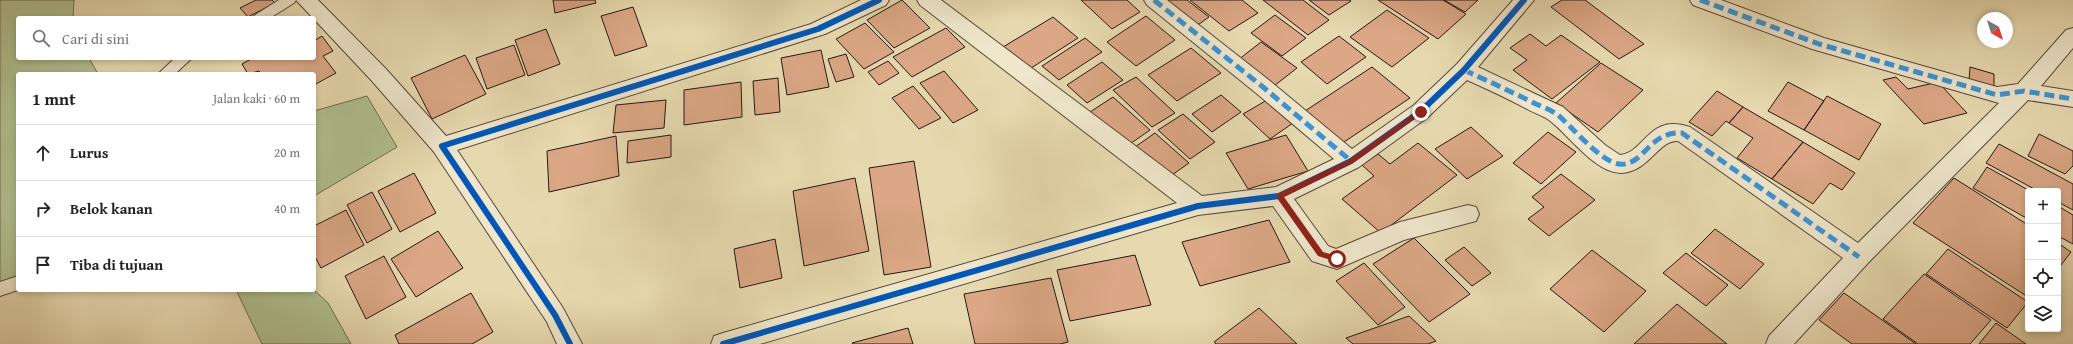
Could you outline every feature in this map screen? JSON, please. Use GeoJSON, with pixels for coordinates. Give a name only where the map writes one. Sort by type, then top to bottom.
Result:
{"type":"FeatureCollection","features":[{"type":"Feature","properties":{"kind":"street"},"geometry":{"type":"LineString","coordinates":[[306,0],[379,75],[442,146],[555,315],[570,344]]}},
{"type":"Feature","properties":{"kind":"street"},"geometry":{"type":"LineString","coordinates":[[442,146],[818,29],[879,0]]}},
{"type":"Feature","properties":{"kind":"street"},"geometry":{"type":"LineString","coordinates":[[927,0],[1198,206]]}},
{"type":"Feature","properties":{"kind":"street"},"geometry":{"type":"LineString","coordinates":[[1154,0],[1263,87],[1351,161]]}},
{"type":"Feature","properties":{"kind":"street"},"geometry":{"type":"LineString","coordinates":[[723,344],[1198,206],[1279,196],[1351,161],[1421,112],[1464,70],[1524,0]]}},
{"type":"Feature","properties":{"kind":"street"},"geometry":{"type":"LineString","coordinates":[[1700,0],[1820,44],[1997,95],[2024,91],[2073,99]]}},
{"type":"Feature","properties":{"kind":"street"},"geometry":{"type":"LineString","coordinates":[[1778,344],[1859,257],[2024,91],[2073,35]]}},
{"type":"Feature","properties":{"kind":"street"},"geometry":{"type":"LineString","coordinates":[[1464,70],[1556,114],[1611,161],[1619,164],[1633,162],[1661,134],[1667,132],[1682,133],[1859,257]]}},
{"type":"Feature","properties":{"kind":"street"},"geometry":{"type":"LineString","coordinates":[[1279,196],[1320,254],[1337,259],[1400,232],[1468,214]]}},
{"type":"Feature","properties":{"kind":"lane"},"geometry":{"type":"LineString","coordinates":[[263,16],[289,0]]}},
{"type":"Feature","properties":{"kind":"lane"},"geometry":{"type":"LineString","coordinates":[[168,72],[182,60]]}},
{"type":"Feature","properties":{"kind":"lane"},"geometry":{"type":"LineString","coordinates":[[0,289],[16,284]]}},
{"type":"Feature","properties":{"kind":"green space"},"geometry":{"type":"Polygon","coordinates":[[[0,0],[74,0],[73,16],[16,16],[16,60],[90,60],[97,72],[16,72],[16,281],[0,286],[0,0]]]}},
{"type":"Feature","properties":{"kind":"green space"},"geometry":{"type":"Polygon","coordinates":[[[367,96],[397,147],[316,195],[316,110],[367,96]]]}},
{"type":"Feature","properties":{"kind":"green space"},"geometry":{"type":"Polygon","coordinates":[[[237,292],[316,292],[328,303],[351,344],[262,344],[237,292]]]}},
{"type":"Feature","properties":{"kind":"building"},"geometry":{"type":"Polygon","coordinates":[[[256,0],[272,0],[275,3],[250,16],[247,16],[240,8],[256,0]]]}},
{"type":"Feature","properties":{"kind":"building"},"geometry":{"type":"Polygon","coordinates":[[[553,0],[595,0],[596,3],[555,13],[553,0]]]}},
{"type":"Feature","properties":{"kind":"building"},"geometry":{"type":"Polygon","coordinates":[[[902,0],[930,28],[894,48],[867,20],[902,0]]]}},
{"type":"Feature","properties":{"kind":"building"},"geometry":{"type":"Polygon","coordinates":[[[1081,0],[1127,0],[1140,12],[1112,29],[1081,0]]]}},
{"type":"Feature","properties":{"kind":"building"},"geometry":{"type":"Polygon","coordinates":[[[1159,0],[1187,0],[1209,17],[1192,29],[1159,0]]]}},
{"type":"Feature","properties":{"kind":"building"},"geometry":{"type":"Polygon","coordinates":[[[1190,0],[1242,0],[1258,13],[1229,31],[1190,0]]]}},
{"type":"Feature","properties":{"kind":"building"},"geometry":{"type":"Polygon","coordinates":[[[1263,0],[1303,0],[1329,20],[1308,35],[1263,0]]]}},
{"type":"Feature","properties":{"kind":"building"},"geometry":{"type":"Polygon","coordinates":[[[1309,0],[1350,0],[1351,1],[1329,15],[1309,0]]]}},
{"type":"Feature","properties":{"kind":"building"},"geometry":{"type":"Polygon","coordinates":[[[1378,0],[1443,0],[1466,14],[1438,39],[1378,0]]]}},
{"type":"Feature","properties":{"kind":"building"},"geometry":{"type":"Polygon","coordinates":[[[1444,0],[1478,0],[1465,12],[1444,0]]]}},
{"type":"Feature","properties":{"kind":"building"},"geometry":{"type":"Polygon","coordinates":[[[1562,0],[1585,0],[1644,44],[1619,59],[1551,7],[1562,0]]]}},
{"type":"Feature","properties":{"kind":"building"},"geometry":{"type":"Polygon","coordinates":[[[633,7],[647,46],[615,56],[601,16],[633,7]]]}},
{"type":"Feature","properties":{"kind":"building"},"geometry":{"type":"Polygon","coordinates":[[[1387,10],[1429,38],[1392,67],[1350,37],[1387,10]]]}},
{"type":"Feature","properties":{"kind":"building"},"geometry":{"type":"Polygon","coordinates":[[[1275,15],[1306,38],[1282,56],[1251,33],[1275,15]]]}},
{"type":"Feature","properties":{"kind":"building"},"geometry":{"type":"Polygon","coordinates":[[[1146,16],[1175,40],[1136,66],[1107,42],[1146,16]]]}},
{"type":"Feature","properties":{"kind":"building"},"geometry":{"type":"Polygon","coordinates":[[[1053,17],[1078,38],[1028,70],[1003,47],[1053,17]]]}},
{"type":"Feature","properties":{"kind":"building"},"geometry":{"type":"Polygon","coordinates":[[[865,23],[894,52],[864,69],[836,39],[865,23]]]}},
{"type":"Feature","properties":{"kind":"building"},"geometry":{"type":"Polygon","coordinates":[[[946,28],[965,47],[912,77],[893,57],[946,28]]]}},
{"type":"Feature","properties":{"kind":"building"},"geometry":{"type":"Polygon","coordinates":[[[546,29],[560,64],[528,76],[515,40],[546,29]]]}},
{"type":"Feature","properties":{"kind":"building"},"geometry":{"type":"Polygon","coordinates":[[[1530,34],[1546,46],[1561,35],[1600,62],[1552,99],[1513,70],[1527,60],[1510,48],[1530,34]]]}},
{"type":"Feature","properties":{"kind":"building"},"geometry":{"type":"Polygon","coordinates":[[[322,36],[333,51],[323,56],[336,73],[316,84],[316,72],[247,72],[242,64],[249,60],[316,60],[316,40],[322,36]]]}},
{"type":"Feature","properties":{"kind":"building"},"geometry":{"type":"Polygon","coordinates":[[[1339,36],[1366,57],[1327,84],[1301,62],[1339,36]]]}},
{"type":"Feature","properties":{"kind":"building"},"geometry":{"type":"Polygon","coordinates":[[[1085,38],[1102,52],[1059,80],[1042,66],[1085,38]]]}},
{"type":"Feature","properties":{"kind":"building"},"geometry":{"type":"Polygon","coordinates":[[[1261,42],[1297,68],[1274,86],[1238,60],[1261,42]]]}},
{"type":"Feature","properties":{"kind":"building"},"geometry":{"type":"Polygon","coordinates":[[[514,45],[525,75],[487,89],[476,58],[514,45]]]}},
{"type":"Feature","properties":{"kind":"building"},"geometry":{"type":"Polygon","coordinates":[[[1191,48],[1221,73],[1177,101],[1148,75],[1191,48]]]}},
{"type":"Feature","properties":{"kind":"building"},"geometry":{"type":"Polygon","coordinates":[[[821,50],[829,87],[787,95],[781,58],[821,50]]]}},
{"type":"Feature","properties":{"kind":"building"},"geometry":{"type":"Polygon","coordinates":[[[846,54],[854,77],[836,82],[828,59],[846,54]]]}},
{"type":"Feature","properties":{"kind":"building"},"geometry":{"type":"Polygon","coordinates":[[[465,55],[486,94],[432,119],[411,78],[465,55]]]}},
{"type":"Feature","properties":{"kind":"building"},"geometry":{"type":"Polygon","coordinates":[[[888,61],[899,73],[879,85],[868,72],[888,61]]]}},
{"type":"Feature","properties":{"kind":"building"},"geometry":{"type":"Polygon","coordinates":[[[1102,62],[1123,80],[1087,103],[1067,85],[1102,62]]]}},
{"type":"Feature","properties":{"kind":"building"},"geometry":{"type":"Polygon","coordinates":[[[1601,63],[1643,90],[1598,132],[1556,103],[1601,63]]]}},
{"type":"Feature","properties":{"kind":"building"},"geometry":{"type":"Polygon","coordinates":[[[1372,67],[1410,98],[1341,144],[1305,111],[1372,67]]]}},
{"type":"Feature","properties":{"kind":"building"},"geometry":{"type":"Polygon","coordinates":[[[1970,67],[1994,74],[1994,89],[1969,81],[1970,67]]]}},
{"type":"Feature","properties":{"kind":"building"},"geometry":{"type":"Polygon","coordinates":[[[944,71],[978,110],[953,123],[920,83],[944,71]]]}},
{"type":"Feature","properties":{"kind":"building"},"geometry":{"type":"Polygon","coordinates":[[[1136,77],[1175,113],[1152,127],[1113,90],[1136,77]]]}},
{"type":"Feature","properties":{"kind":"building"},"geometry":{"type":"Polygon","coordinates":[[[1896,77],[1908,89],[1938,82],[1967,113],[1924,124],[1883,80],[1896,77]]]}},
{"type":"Feature","properties":{"kind":"building"},"geometry":{"type":"Polygon","coordinates":[[[778,78],[780,112],[755,115],[753,81],[778,78]]]}},
{"type":"Feature","properties":{"kind":"building"},"geometry":{"type":"Polygon","coordinates":[[[741,82],[742,117],[684,125],[684,90],[741,82]]]}},
{"type":"Feature","properties":{"kind":"building"},"geometry":{"type":"Polygon","coordinates":[[[1788,82],[1824,101],[1804,130],[1768,111],[1788,82]]]}},
{"type":"Feature","properties":{"kind":"building"},"geometry":{"type":"Polygon","coordinates":[[[913,86],[941,118],[919,129],[892,98],[913,86]]]}},
{"type":"Feature","properties":{"kind":"building"},"geometry":{"type":"Polygon","coordinates":[[[1717,91],[1743,107],[1729,123],[1726,121],[1712,136],[1689,122],[1717,91]]]}},
{"type":"Feature","properties":{"kind":"building"},"geometry":{"type":"Polygon","coordinates":[[[1221,95],[1241,112],[1212,132],[1192,114],[1221,95]]]}},
{"type":"Feature","properties":{"kind":"building"},"geometry":{"type":"Polygon","coordinates":[[[1827,96],[1881,124],[1859,160],[1804,130],[1827,96]]]}},
{"type":"Feature","properties":{"kind":"building"},"geometry":{"type":"Polygon","coordinates":[[[1113,97],[1150,130],[1127,146],[1090,112],[1113,97]]]}},
{"type":"Feature","properties":{"kind":"building"},"geometry":{"type":"Polygon","coordinates":[[[666,100],[664,128],[613,133],[616,105],[666,100]]]}},
{"type":"Feature","properties":{"kind":"building"},"geometry":{"type":"Polygon","coordinates":[[[1267,100],[1293,123],[1270,139],[1243,114],[1267,100]]]}},
{"type":"Feature","properties":{"kind":"building"},"geometry":{"type":"Polygon","coordinates":[[[1743,107],[1803,142],[1772,179],[1737,158],[1753,138],[1729,123],[1743,107]]]}},
{"type":"Feature","properties":{"kind":"building"},"geometry":{"type":"Polygon","coordinates":[[[1183,114],[1215,142],[1190,159],[1158,130],[1183,114]]]}},
{"type":"Feature","properties":{"kind":"building"},"geometry":{"type":"Polygon","coordinates":[[[1471,127],[1503,156],[1467,179],[1435,149],[1471,127]]]}},
{"type":"Feature","properties":{"kind":"building"},"geometry":{"type":"Polygon","coordinates":[[[1548,132],[1576,152],[1541,184],[1513,163],[1548,132]]]}},
{"type":"Feature","properties":{"kind":"building"},"geometry":{"type":"Polygon","coordinates":[[[1155,133],[1189,163],[1169,177],[1135,147],[1155,133]]]}},
{"type":"Feature","properties":{"kind":"building"},"geometry":{"type":"Polygon","coordinates":[[[2039,134],[2073,151],[2073,166],[2065,174],[2028,156],[2039,134]]]}},
{"type":"Feature","properties":{"kind":"building"},"geometry":{"type":"Polygon","coordinates":[[[671,135],[671,157],[627,163],[628,141],[671,135]]]}},
{"type":"Feature","properties":{"kind":"building"},"geometry":{"type":"Polygon","coordinates":[[[1286,135],[1308,171],[1248,189],[1226,153],[1286,135]]]}},
{"type":"Feature","properties":{"kind":"building"},"geometry":{"type":"Polygon","coordinates":[[[616,136],[619,176],[549,192],[547,151],[616,136]]]}},
{"type":"Feature","properties":{"kind":"building"},"geometry":{"type":"Polygon","coordinates":[[[1803,142],[1855,173],[1842,190],[1830,183],[1813,204],[1772,179],[1803,142]]]}},
{"type":"Feature","properties":{"kind":"building"},"geometry":{"type":"Polygon","coordinates":[[[1418,143],[1457,175],[1381,233],[1342,199],[1374,176],[1362,165],[1378,154],[1390,164],[1418,143]]]}},
{"type":"Feature","properties":{"kind":"building"},"geometry":{"type":"Polygon","coordinates":[[[1999,144],[2073,184],[2073,210],[2061,204],[2061,188],[2032,188],[1986,163],[1999,144]]]}},
{"type":"Feature","properties":{"kind":"building"},"geometry":{"type":"Polygon","coordinates":[[[914,161],[931,267],[884,275],[869,168],[914,161]]]}},
{"type":"Feature","properties":{"kind":"building"},"geometry":{"type":"Polygon","coordinates":[[[1987,167],[2025,188],[2025,217],[1973,188],[1987,167]]]}},
{"type":"Feature","properties":{"kind":"building"},"geometry":{"type":"Polygon","coordinates":[[[414,173],[436,213],[400,232],[378,191],[414,173]]]}},
{"type":"Feature","properties":{"kind":"building"},"geometry":{"type":"Polygon","coordinates":[[[1561,174],[1595,200],[1549,236],[1528,219],[1544,207],[1532,197],[1561,174]]]}},
{"type":"Feature","properties":{"kind":"building"},"geometry":{"type":"Polygon","coordinates":[[[855,178],[869,251],[804,266],[793,191],[855,178]]]}},
{"type":"Feature","properties":{"kind":"building"},"geometry":{"type":"Polygon","coordinates":[[[1954,178],[2025,223],[2025,295],[1913,223],[1954,178]]]}},
{"type":"Feature","properties":{"kind":"building"},"geometry":{"type":"Polygon","coordinates":[[[372,192],[392,229],[367,243],[347,205],[372,192]]]}},
{"type":"Feature","properties":{"kind":"building"},"geometry":{"type":"Polygon","coordinates":[[[2061,208],[2073,215],[2073,244],[2061,238],[2061,208]]]}},
{"type":"Feature","properties":{"kind":"building"},"geometry":{"type":"Polygon","coordinates":[[[346,210],[364,245],[321,268],[316,259],[316,225],[346,210]]]}},
{"type":"Feature","properties":{"kind":"building"},"geometry":{"type":"Polygon","coordinates":[[[1269,220],[1290,262],[1200,286],[1182,242],[1269,220]]]}},
{"type":"Feature","properties":{"kind":"building"},"geometry":{"type":"Polygon","coordinates":[[[1715,229],[1764,264],[1740,289],[1691,253],[1715,229]]]}},
{"type":"Feature","properties":{"kind":"building"},"geometry":{"type":"Polygon","coordinates":[[[438,231],[463,268],[416,297],[391,259],[438,231]]]}},
{"type":"Feature","properties":{"kind":"building"},"geometry":{"type":"Polygon","coordinates":[[[1414,238],[1470,294],[1429,322],[1373,264],[1414,238]]]}},
{"type":"Feature","properties":{"kind":"building"},"geometry":{"type":"Polygon","coordinates":[[[775,239],[782,278],[740,288],[734,249],[775,239]]]}},
{"type":"Feature","properties":{"kind":"building"},"geometry":{"type":"Polygon","coordinates":[[[2061,245],[2071,252],[2061,265],[2061,245]]]}},
{"type":"Feature","properties":{"kind":"building"},"geometry":{"type":"Polygon","coordinates":[[[1464,247],[1491,273],[1472,286],[1445,260],[1464,247]]]}},
{"type":"Feature","properties":{"kind":"building"},"geometry":{"type":"Polygon","coordinates":[[[1948,249],[2025,300],[2025,306],[2007,328],[1926,274],[1948,249]]]}},
{"type":"Feature","properties":{"kind":"building"},"geometry":{"type":"Polygon","coordinates":[[[1592,250],[1646,291],[1604,332],[1550,289],[1592,250]]]}},
{"type":"Feature","properties":{"kind":"building"},"geometry":{"type":"Polygon","coordinates":[[[1686,253],[1728,285],[1706,306],[1663,273],[1686,253]]]}},
{"type":"Feature","properties":{"kind":"building"},"geometry":{"type":"Polygon","coordinates":[[[1135,255],[1151,305],[1070,321],[1057,270],[1135,255]]]}},
{"type":"Feature","properties":{"kind":"building"},"geometry":{"type":"Polygon","coordinates":[[[384,256],[406,297],[366,319],[345,276],[384,256]]]}},
{"type":"Feature","properties":{"kind":"building"},"geometry":{"type":"Polygon","coordinates":[[[1364,263],[1405,307],[1378,325],[1336,281],[1364,263]]]}},
{"type":"Feature","properties":{"kind":"building"},"geometry":{"type":"Polygon","coordinates":[[[1924,274],[1991,320],[1970,344],[1918,344],[1883,319],[1924,274]]]}},
{"type":"Feature","properties":{"kind":"building"},"geometry":{"type":"Polygon","coordinates":[[[1051,278],[1068,342],[1060,344],[975,344],[964,294],[1051,278]]]}},
{"type":"Feature","properties":{"kind":"building"},"geometry":{"type":"Polygon","coordinates":[[[471,293],[493,332],[472,344],[399,344],[395,335],[471,293]]]}},
{"type":"Feature","properties":{"kind":"building"},"geometry":{"type":"Polygon","coordinates":[[[1844,293],[1916,344],[1852,344],[1819,320],[1844,293]]]}},
{"type":"Feature","properties":{"kind":"building"},"geometry":{"type":"Polygon","coordinates":[[[1677,304],[1727,344],[1634,344],[1677,304]]]}},
{"type":"Feature","properties":{"kind":"building"},"geometry":{"type":"Polygon","coordinates":[[[1259,308],[1297,344],[1216,344],[1214,342],[1259,308]]]}},
{"type":"Feature","properties":{"kind":"building"},"geometry":{"type":"Polygon","coordinates":[[[1409,316],[1436,341],[1428,344],[1353,344],[1346,338],[1409,316]]]}},
{"type":"Feature","properties":{"kind":"building"},"geometry":{"type":"Polygon","coordinates":[[[1996,323],[2026,344],[1979,344],[1996,323]]]}},
{"type":"Feature","properties":{"kind":"building"},"geometry":{"type":"Polygon","coordinates":[[[908,328],[913,344],[852,343],[908,328]]]}},
{"type":"Feature","properties":{"kind":"marked path"},"geometry":{"type":"LineString","coordinates":[[1154,0],[1263,87],[1351,161]]}},
{"type":"Feature","properties":{"kind":"marked path"},"geometry":{"type":"LineString","coordinates":[[1700,0],[1819,44],[1997,95],[2024,91],[2073,99]]}},
{"type":"Feature","properties":{"kind":"marked path"},"geometry":{"type":"LineString","coordinates":[[1464,70],[1555,113],[1597,151],[1614,162],[1620,164],[1629,163],[1637,159],[1663,135],[1671,132],[1682,133],[1859,257]]}},
{"type":"Feature","properties":{"kind":"cycle path"},"geometry":{"type":"LineString","coordinates":[[570,344],[555,315],[442,146],[818,29],[879,0]]}},
{"type":"Feature","properties":{"kind":"cycle path"},"geometry":{"type":"LineString","coordinates":[[723,344],[1198,206],[1279,196],[1351,161],[1421,111],[1464,70],[1524,0]]}},
{"type":"Feature","properties":{"kind":"route"},"geometry":{"type":"LineString","coordinates":[[1337,259],[1320,254],[1279,196],[1351,161],[1421,112]]}}]}
